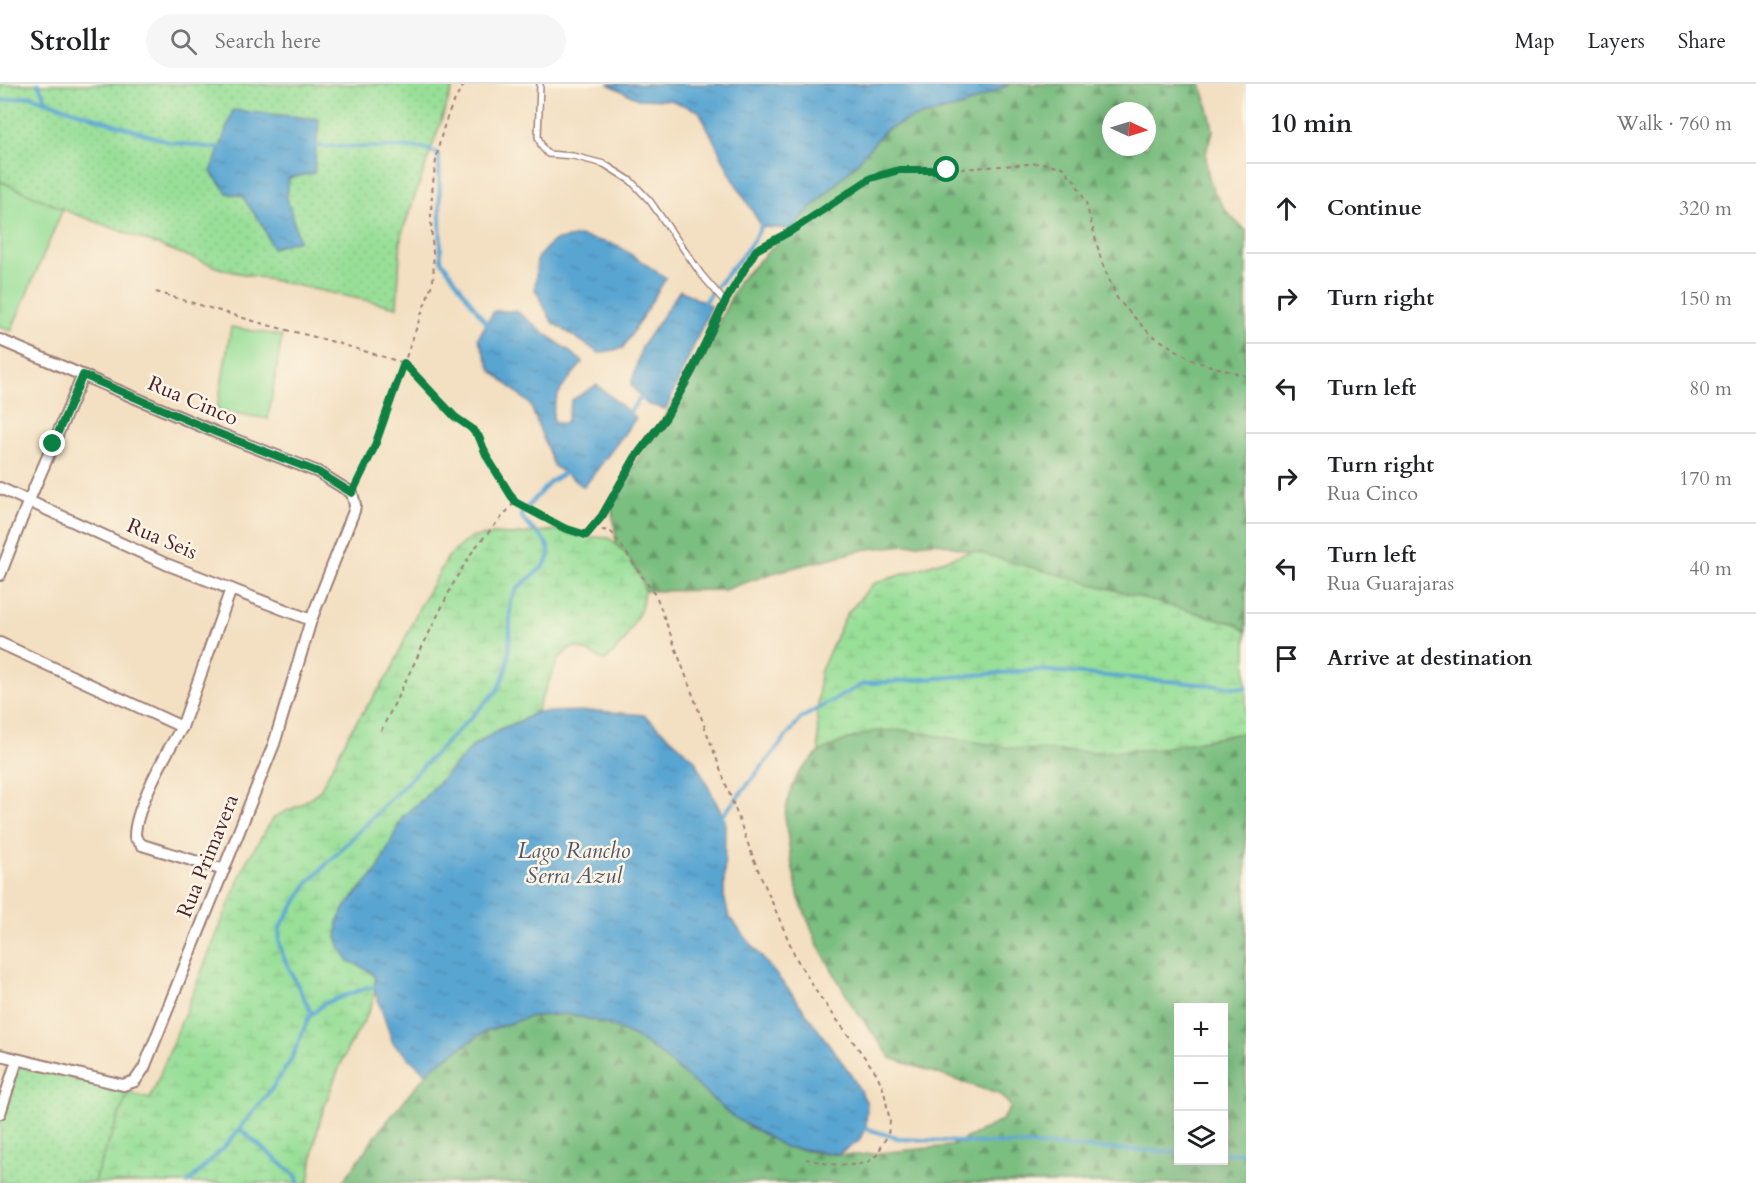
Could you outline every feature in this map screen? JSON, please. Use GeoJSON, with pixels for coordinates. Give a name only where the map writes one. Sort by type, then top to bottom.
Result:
{"type":"FeatureCollection","features":[{"type":"Feature","properties":{"kind":"street","name":"Rua Cinco"},"geometry":{"type":"LineString","coordinates":[[0,340],[215,432],[318,472],[352,493]]}},
{"type":"Feature","properties":{"kind":"street"},"geometry":{"type":"LineString","coordinates":[[0,575],[83,375]]}},
{"type":"Feature","properties":{"kind":"street","name":"Rua Seis"},"geometry":{"type":"LineString","coordinates":[[0,488],[156,559],[311,620]]}},
{"type":"Feature","properties":{"kind":"street","name":"Rua Primavera"},"geometry":{"type":"LineString","coordinates":[[0,1055],[123,1085],[135,1081],[144,1068],[274,744],[311,620],[354,511],[352,493]]}},
{"type":"Feature","properties":{"kind":"street"},"geometry":{"type":"LineString","coordinates":[[224,870],[142,845],[135,837],[135,828],[144,802],[170,745],[182,727],[231,589]]}},
{"type":"Feature","properties":{"kind":"street"},"geometry":{"type":"LineString","coordinates":[[0,643],[182,727]]}},
{"type":"Feature","properties":{"kind":"street"},"geometry":{"type":"LineString","coordinates":[[0,1113],[17,1060]]}},
{"type":"Feature","properties":{"kind":"lane"},"geometry":{"type":"LineString","coordinates":[[540,84],[538,137],[542,147],[548,154],[573,156],[604,164],[631,181],[650,201],[701,274],[725,302],[692,371],[666,417],[635,458],[602,516],[586,535]]}},
{"type":"Feature","properties":{"kind":"path"},"geometry":{"type":"LineString","coordinates":[[352,493],[374,448],[433,281],[435,264],[431,216],[439,148],[446,120],[455,98],[465,84]]}},
{"type":"Feature","properties":{"kind":"path"},"geometry":{"type":"LineString","coordinates":[[725,302],[756,250],[791,231],[871,178],[899,170],[947,170],[1042,163],[1062,168],[1076,181],[1086,204],[1102,263],[1118,300],[1150,334],[1194,361],[1246,376]]}},
{"type":"Feature","properties":{"kind":"path"},"geometry":{"type":"LineString","coordinates":[[156,292],[404,363],[455,417],[479,437],[487,457],[515,502],[564,528],[586,535],[605,529],[610,531],[657,598],[725,786],[796,958],[818,994],[877,1074],[884,1091],[890,1122],[888,1134],[877,1155],[868,1162],[856,1165],[828,1164],[806,1159]]}},
{"type":"Feature","properties":{"kind":"path"},"geometry":{"type":"LineString","coordinates":[[381,730],[455,580],[474,549],[515,502]]}},
{"type":"Feature","properties":{"kind":"green space"},"geometry":{"type":"Polygon","coordinates":[[[0,84],[454,84],[401,236],[397,307],[225,270],[0,186],[0,84]]]}},
{"type":"Feature","properties":{"kind":"green space"},"geometry":{"type":"Polygon","coordinates":[[[1010,84],[1201,84],[1213,130],[1206,160],[1211,183],[1222,205],[1246,230],[1246,632],[1236,624],[936,542],[867,549],[776,572],[724,590],[644,591],[634,566],[616,545],[610,503],[692,377],[739,281],[857,163],[884,131],[909,119],[963,106],[1010,84]]]}},
{"type":"Feature","properties":{"kind":"green space"},"geometry":{"type":"Polygon","coordinates":[[[0,181],[63,209],[11,331],[0,327],[0,181]]]}},
{"type":"Feature","properties":{"kind":"green space"},"geometry":{"type":"Polygon","coordinates":[[[231,327],[282,336],[268,419],[217,410],[231,327]]]}},
{"type":"Feature","properties":{"kind":"green space"},"geometry":{"type":"Polygon","coordinates":[[[555,530],[578,536],[609,538],[627,555],[642,580],[644,591],[641,609],[624,641],[606,661],[574,647],[558,660],[536,712],[500,729],[474,745],[424,798],[403,816],[378,869],[353,897],[362,967],[374,976],[375,992],[367,1015],[347,1050],[325,1105],[318,1127],[309,1183],[93,1183],[128,1093],[150,1099],[246,862],[274,817],[300,805],[320,790],[351,730],[390,673],[418,610],[448,557],[469,538],[555,530]]]}},
{"type":"Feature","properties":{"kind":"green space"},"geometry":{"type":"Polygon","coordinates":[[[972,551],[1236,624],[1246,632],[1246,732],[1158,749],[1100,752],[1019,749],[902,730],[875,731],[843,741],[819,752],[817,717],[820,673],[846,615],[873,584],[972,551]]]}},
{"type":"Feature","properties":{"kind":"green space"},"geometry":{"type":"Polygon","coordinates":[[[902,730],[1019,749],[1158,749],[1246,732],[1246,1183],[342,1183],[380,1130],[431,1068],[486,1031],[532,1016],[570,1014],[604,1023],[635,1037],[659,1053],[732,1116],[785,1147],[826,1154],[858,1155],[951,1146],[1001,1121],[1011,1107],[1001,1095],[891,1058],[852,1005],[817,943],[799,898],[785,816],[789,795],[798,774],[819,752],[843,741],[875,731],[902,730]]]}},
{"type":"Feature","properties":{"kind":"green space"},"geometry":{"type":"Polygon","coordinates":[[[20,1065],[128,1093],[93,1183],[0,1183],[0,1114],[20,1065]]]}},
{"type":"Feature","properties":{"kind":"water"},"geometry":{"type":"Polygon","coordinates":[[[608,84],[1010,84],[963,106],[909,119],[884,131],[857,163],[790,229],[762,227],[734,181],[699,111],[670,100],[638,99],[608,84]]]}},
{"type":"Feature","properties":{"kind":"water"},"geometry":{"type":"Polygon","coordinates":[[[233,110],[319,119],[314,173],[289,178],[287,198],[299,240],[272,248],[263,226],[242,196],[227,193],[211,172],[233,110]]]}},
{"type":"Feature","properties":{"kind":"water"},"geometry":{"type":"Polygon","coordinates":[[[579,236],[617,245],[666,278],[623,348],[599,353],[552,322],[535,289],[537,258],[553,241],[579,236]]]}},
{"type":"Feature","properties":{"kind":"water"},"geometry":{"type":"Polygon","coordinates":[[[680,290],[711,306],[666,409],[647,404],[631,385],[642,346],[680,290]]]}},
{"type":"Feature","properties":{"kind":"water"},"geometry":{"type":"Polygon","coordinates":[[[494,311],[516,311],[583,362],[557,397],[554,405],[554,423],[566,423],[572,400],[597,385],[636,418],[584,487],[554,466],[530,404],[491,370],[478,338],[494,311]]]}},
{"type":"Feature","properties":{"kind":"water","name":"Lago Rancho Serra Azul"},"geometry":{"type":"Polygon","coordinates":[[[597,711],[644,715],[694,759],[725,820],[724,896],[729,917],[792,994],[850,1073],[867,1103],[866,1126],[859,1141],[838,1154],[785,1147],[732,1116],[659,1053],[635,1037],[604,1023],[570,1014],[532,1016],[486,1031],[431,1068],[426,1074],[393,1043],[375,991],[375,978],[370,971],[349,961],[341,950],[337,940],[338,920],[347,905],[378,869],[403,816],[424,798],[474,745],[500,729],[536,712],[597,711]]]}},
{"type":"Feature","properties":{"kind":"waterway"},"geometry":{"type":"LineString","coordinates":[[38,84],[47,101]]}},
{"type":"Feature","properties":{"kind":"waterway"},"geometry":{"type":"LineString","coordinates":[[0,101],[30,96],[169,142],[222,149]]}},
{"type":"Feature","properties":{"kind":"waterway"},"geometry":{"type":"LineString","coordinates":[[313,146],[422,148],[437,153],[439,158],[441,260],[488,326]]}},
{"type":"Feature","properties":{"kind":"waterway"},"geometry":{"type":"LineString","coordinates":[[702,305],[745,252],[762,222]]}},
{"type":"Feature","properties":{"kind":"waterway"},"geometry":{"type":"LineString","coordinates":[[626,416],[644,394]]}},
{"type":"Feature","properties":{"kind":"waterway"},"geometry":{"type":"LineString","coordinates":[[312,1014],[283,956],[279,940],[280,927],[308,883],[496,692],[508,658],[511,601],[519,588],[543,567],[549,555],[546,543],[523,520],[521,514],[550,482],[566,472]]}},
{"type":"Feature","properties":{"kind":"waterway"},"geometry":{"type":"LineString","coordinates":[[719,817],[724,814],[801,718],[863,684],[1038,670],[1246,688]]}},
{"type":"Feature","properties":{"kind":"waterway"},"geometry":{"type":"LineString","coordinates":[[188,1183],[228,1143],[274,1086],[291,1060],[309,1017],[325,1003],[366,988],[378,987]]}},
{"type":"Feature","properties":{"kind":"waterway"},"geometry":{"type":"LineString","coordinates":[[861,1127],[901,1139],[1174,1152]]}},
{"type":"Feature","properties":{"kind":"waterway"},"geometry":{"type":"LineString","coordinates":[[240,1129],[296,1176],[299,1183]]}},
{"type":"Feature","properties":{"kind":"waterway"},"geometry":{"type":"LineString","coordinates":[[1228,1153],[1246,1153]]}},
{"type":"Feature","properties":{"kind":"route"},"geometry":{"type":"LineString","coordinates":[[53,444],[83,375],[151,406],[318,472],[352,493],[374,448],[404,363],[423,386],[479,437],[487,457],[515,502],[542,518],[586,535],[602,516],[635,458],[666,417],[692,371],[725,302],[756,250],[791,231],[871,178],[899,170],[947,170]]}}]}
